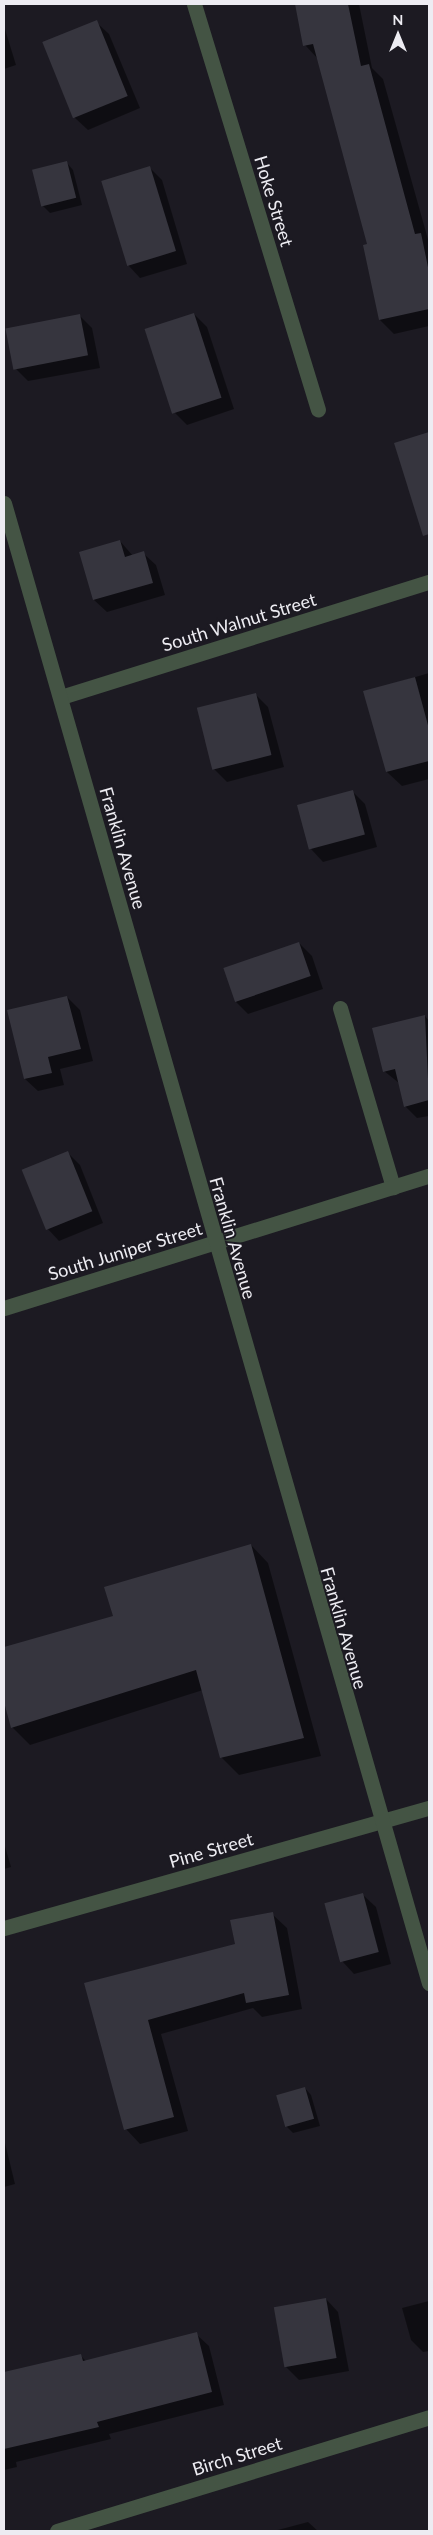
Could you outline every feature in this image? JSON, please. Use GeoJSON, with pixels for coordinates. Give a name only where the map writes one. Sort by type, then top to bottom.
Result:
{"type":"FeatureCollection","features":[{"type":"Feature","properties":{"kind":"street","name":"Hoke Street"},"geometry":{"type":"LineString","coordinates":[[194,4],[318,409]]}},
{"type":"Feature","properties":{"kind":"street","name":"Franklin Avenue"},"geometry":{"type":"LineString","coordinates":[[4,503],[9,539],[60,697],[380,1822],[429,1983]]}},
{"type":"Feature","properties":{"kind":"street","name":"South Walnut Street"},"geometry":{"type":"LineString","coordinates":[[60,697],[429,582]]}},
{"type":"Feature","properties":{"kind":"street"},"geometry":{"type":"LineString","coordinates":[[340,1008],[393,1187]]}},
{"type":"Feature","properties":{"kind":"street","name":"South Juniper Street"},"geometry":{"type":"LineString","coordinates":[[4,1308],[429,1176]]}},
{"type":"Feature","properties":{"kind":"street","name":"Pine Street"},"geometry":{"type":"LineString","coordinates":[[4,1928],[429,1808]]}},
{"type":"Feature","properties":{"kind":"street","name":"Birch Street"},"geometry":{"type":"LineString","coordinates":[[56,2531],[429,2417]]}},
{"type":"Feature","properties":{"kind":"building"},"geometry":{"type":"Polygon","coordinates":[[[295,4],[348,4],[361,66],[369,64],[415,234],[421,233],[429,272],[429,309],[379,320],[363,245],[367,244],[313,44],[303,46],[295,4]]]}},
{"type":"Feature","properties":{"kind":"building"},"geometry":{"type":"Polygon","coordinates":[[[97,20],[128,96],[73,118],[42,42],[97,20]]]}},
{"type":"Feature","properties":{"kind":"building"},"geometry":{"type":"Polygon","coordinates":[[[67,161],[76,198],[41,207],[32,170],[67,161]]]}},
{"type":"Feature","properties":{"kind":"building"},"geometry":{"type":"Polygon","coordinates":[[[150,166],[176,251],[127,266],[101,181],[150,166]]]}},
{"type":"Feature","properties":{"kind":"building"},"geometry":{"type":"Polygon","coordinates":[[[194,313],[222,398],[172,414],[145,329],[194,313]]]}},
{"type":"Feature","properties":{"kind":"building"},"geometry":{"type":"Polygon","coordinates":[[[80,314],[88,355],[13,370],[5,329],[80,314]]]}},
{"type":"Feature","properties":{"kind":"building"},"geometry":{"type":"Polygon","coordinates":[[[429,432],[429,534],[423,536],[394,443],[429,432]]]}},
{"type":"Feature","properties":{"kind":"building"},"geometry":{"type":"Polygon","coordinates":[[[120,540],[125,557],[144,551],[153,583],[93,600],[79,552],[120,540]]]}},
{"type":"Feature","properties":{"kind":"building"},"geometry":{"type":"Polygon","coordinates":[[[415,677],[429,729],[429,761],[386,772],[363,691],[415,677]]]}},
{"type":"Feature","properties":{"kind":"building"},"geometry":{"type":"Polygon","coordinates":[[[256,693],[271,755],[212,770],[197,708],[256,693]]]}},
{"type":"Feature","properties":{"kind":"building"},"geometry":{"type":"Polygon","coordinates":[[[353,790],[365,834],[309,849],[297,805],[353,790]]]}},
{"type":"Feature","properties":{"kind":"building"},"geometry":{"type":"Polygon","coordinates":[[[299,942],[311,976],[235,1002],[223,968],[299,942]]]}},
{"type":"Feature","properties":{"kind":"building"},"geometry":{"type":"Polygon","coordinates":[[[67,996],[81,1049],[48,1057],[52,1073],[24,1079],[7,1010],[67,996]]]}},
{"type":"Feature","properties":{"kind":"building"},"geometry":{"type":"Polygon","coordinates":[[[425,1015],[429,1100],[404,1107],[395,1069],[383,1072],[372,1028],[425,1015]]]}},
{"type":"Feature","properties":{"kind":"building"},"geometry":{"type":"Polygon","coordinates":[[[68,1151],[92,1211],[46,1230],[22,1170],[68,1151]]]}},
{"type":"Feature","properties":{"kind":"building"},"geometry":{"type":"Polygon","coordinates":[[[251,1544],[304,1738],[220,1758],[196,1670],[11,1728],[4,1702],[4,1647],[113,1616],[104,1587],[251,1544]]]}},
{"type":"Feature","properties":{"kind":"building"},"geometry":{"type":"Polygon","coordinates":[[[363,1893],[379,1952],[340,1962],[324,1903],[363,1893]]]}},
{"type":"Feature","properties":{"kind":"building"},"geometry":{"type":"Polygon","coordinates":[[[273,1912],[289,1995],[246,2003],[244,1993],[148,2020],[174,2117],[124,2130],[84,1983],[235,1944],[230,1920],[273,1912]]]}},
{"type":"Feature","properties":{"kind":"building"},"geometry":{"type":"Polygon","coordinates":[[[305,2087],[314,2119],[285,2127],[276,2095],[305,2087]]]}},
{"type":"Feature","properties":{"kind":"building"},"geometry":{"type":"Polygon","coordinates":[[[326,2298],[337,2358],[284,2367],[274,2307],[326,2298]]]}},
{"type":"Feature","properties":{"kind":"building"},"geometry":{"type":"Polygon","coordinates":[[[197,2332],[212,2392],[97,2422],[99,2427],[4,2449],[4,2372],[81,2354],[83,2361],[197,2332]]]}}]}
